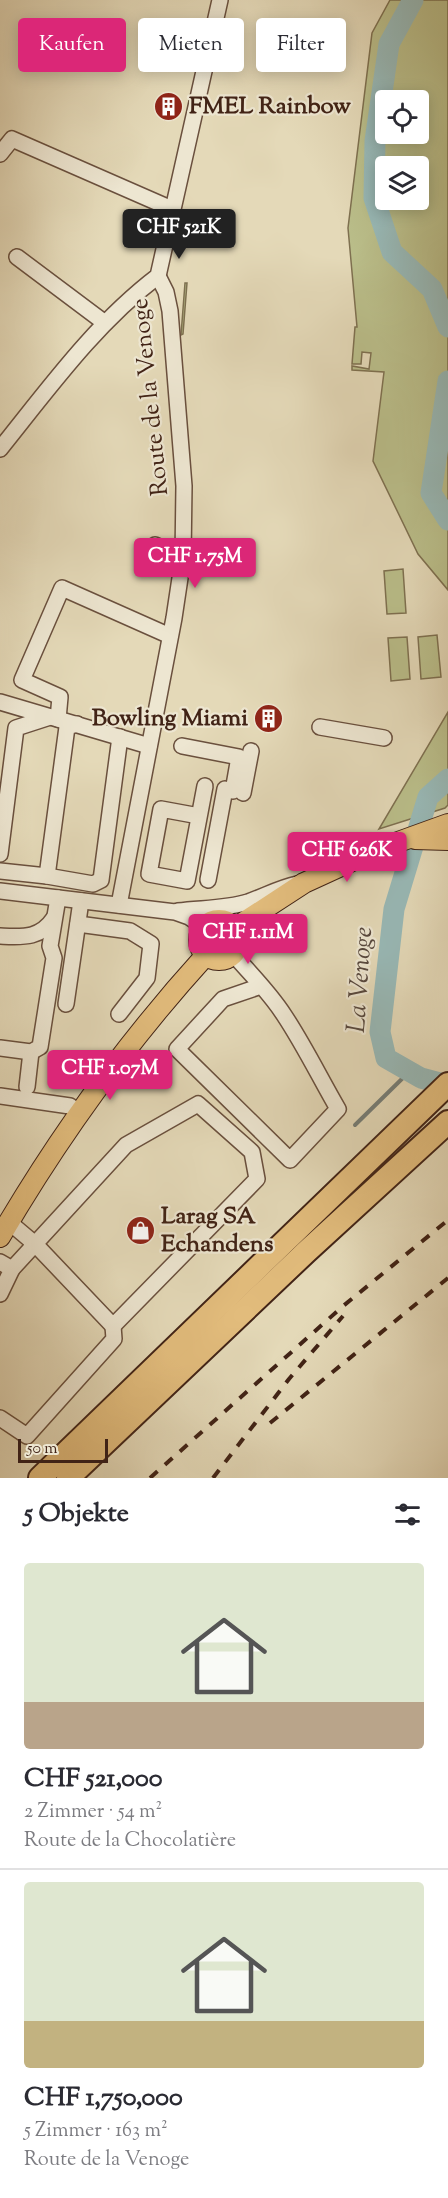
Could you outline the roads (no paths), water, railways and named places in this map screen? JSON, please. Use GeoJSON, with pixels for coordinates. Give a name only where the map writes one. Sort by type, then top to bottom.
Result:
{"type":"FeatureCollection","features":[{"type":"Feature","properties":{"kind":"highway"},"geometry":{"type":"LineString","coordinates":[[40,1478],[448,1084]]}},
{"type":"Feature","properties":{"kind":"highway"},"geometry":{"type":"LineString","coordinates":[[68,1478],[306,1252],[442,1128]]}},
{"type":"Feature","properties":{"kind":"main road"},"geometry":{"type":"LineString","coordinates":[[235,928],[304,883],[376,850],[406,839],[445,832]]}},
{"type":"Feature","properties":{"kind":"main road"},"geometry":{"type":"LineString","coordinates":[[216,921],[230,923],[235,928],[238,939],[233,954],[216,960],[202,950],[199,938],[204,927],[216,921]]}},
{"type":"Feature","properties":{"kind":"main road"},"geometry":{"type":"LineString","coordinates":[[4,1230],[79,1112],[144,1026],[206,955]]}},
{"type":"Feature","properties":{"kind":"street"},"geometry":{"type":"LineString","coordinates":[[0,449],[55,380],[105,323],[158,276],[220,0]]}},
{"type":"Feature","properties":{"kind":"street"},"geometry":{"type":"LineString","coordinates":[[0,154],[12,139],[172,209]]}},
{"type":"Feature","properties":{"kind":"street"},"geometry":{"type":"LineString","coordinates":[[16,257],[105,323]]}},
{"type":"Feature","properties":{"kind":"street","name":"Route de la Venoge"},"geometry":{"type":"LineString","coordinates":[[119,905],[183,558],[184,486],[170,311],[166,292],[158,276]]}},
{"type":"Feature","properties":{"kind":"street"},"geometry":{"type":"LineString","coordinates":[[155,545],[183,558]]}},
{"type":"Feature","properties":{"kind":"street"},"geometry":{"type":"LineString","coordinates":[[54,718],[60,697],[22,680],[62,588],[142,629],[170,636]]}},
{"type":"Feature","properties":{"kind":"street"},"geometry":{"type":"LineString","coordinates":[[0,702],[149,746]]}},
{"type":"Feature","properties":{"kind":"street"},"geometry":{"type":"LineString","coordinates":[[0,726],[16,728],[54,718]]}},
{"type":"Feature","properties":{"kind":"street"},"geometry":{"type":"LineString","coordinates":[[47,876],[67,727],[77,724]]}},
{"type":"Feature","properties":{"kind":"street"},"geometry":{"type":"LineString","coordinates":[[320,727],[384,738]]}},
{"type":"Feature","properties":{"kind":"street"},"geometry":{"type":"LineString","coordinates":[[0,854],[16,728]]}},
{"type":"Feature","properties":{"kind":"street"},"geometry":{"type":"LineString","coordinates":[[0,870],[93,884],[101,880],[120,737]]}},
{"type":"Feature","properties":{"kind":"street"},"geometry":{"type":"LineString","coordinates":[[182,746],[239,757],[234,791]]}},
{"type":"Feature","properties":{"kind":"street"},"geometry":{"type":"LineString","coordinates":[[208,880],[234,791],[250,751]]}},
{"type":"Feature","properties":{"kind":"street"},"geometry":{"type":"LineString","coordinates":[[199,816],[161,809],[149,874],[187,881],[205,786]]}},
{"type":"Feature","properties":{"kind":"street"},"geometry":{"type":"LineString","coordinates":[[175,912],[236,905],[277,889],[304,883]]}},
{"type":"Feature","properties":{"kind":"street"},"geometry":{"type":"LineString","coordinates":[[0,891],[175,912],[189,917],[204,927]]}},
{"type":"Feature","properties":{"kind":"street"},"geometry":{"type":"LineString","coordinates":[[0,1048],[31,1052],[38,1050],[41,1044],[54,958],[50,946],[58,898]]}},
{"type":"Feature","properties":{"kind":"street"},"geometry":{"type":"LineString","coordinates":[[66,1004],[81,901]]}},
{"type":"Feature","properties":{"kind":"street"},"geometry":{"type":"LineString","coordinates":[[0,936],[30,937],[40,933],[54,918]]}},
{"type":"Feature","properties":{"kind":"street"},"geometry":{"type":"LineString","coordinates":[[78,924],[130,931],[151,945],[147,978],[119,1014]]}},
{"type":"Feature","properties":{"kind":"street"},"geometry":{"type":"LineString","coordinates":[[233,954],[261,986],[284,1014],[338,1109],[290,1160],[177,1049],[223,999],[261,986]]}},
{"type":"Feature","properties":{"kind":"street"},"geometry":{"type":"LineString","coordinates":[[27,1087],[31,1052]]}},
{"type":"Feature","properties":{"kind":"street"},"geometry":{"type":"LineString","coordinates":[[0,1096],[70,1106],[79,1112]]}},
{"type":"Feature","properties":{"kind":"street"},"geometry":{"type":"LineString","coordinates":[[0,1294],[6,1266],[35,1244],[126,1145],[198,1104],[252,1152],[257,1179],[113,1326]]}},
{"type":"Feature","properties":{"kind":"street"},"geometry":{"type":"LineString","coordinates":[[0,1418],[27,1436],[114,1339],[113,1326],[35,1244],[4,1230]]}},
{"type":"Feature","properties":{"kind":"waterway","name":"La Venoge"},"geometry":{"type":"LineString","coordinates":[[413,0],[389,44],[375,141],[374,198],[392,252],[432,289],[448,327]]}},
{"type":"Feature","properties":{"kind":"waterway","name":"La Venoge"},"geometry":{"type":"LineString","coordinates":[[448,381],[431,493],[448,520]]}},
{"type":"Feature","properties":{"kind":"waterway","name":"La Venoge"},"geometry":{"type":"LineString","coordinates":[[448,779],[428,797],[394,909],[380,1032],[386,1058],[421,1078],[448,1085]]}},
{"type":"Feature","properties":{"kind":"waterway"},"geometry":{"type":"LineString","coordinates":[[355,1125],[410,1071]]}},
{"type":"Feature","properties":{"kind":"railway"},"geometry":{"type":"LineString","coordinates":[[150,1478],[342,1307],[448,1220]]}},
{"type":"Feature","properties":{"kind":"railway"},"geometry":{"type":"LineString","coordinates":[[270,1423],[448,1278]]}},
{"type":"Feature","properties":{"kind":"railway"},"geometry":{"type":"LineString","coordinates":[[213,1478],[289,1379],[343,1316]]}},
{"type":"Feature","properties":{"kind":"place","name":"FMEL Rainbow"},"geometry":{"type":"Point","coordinates":[168,107]}},
{"type":"Feature","properties":{"kind":"place","name":"Bowling Miami"},"geometry":{"type":"Point","coordinates":[269,719]}},
{"type":"Feature","properties":{"kind":"place","name":"Larag SA Echandens"},"geometry":{"type":"Point","coordinates":[140,1231]}}]}
